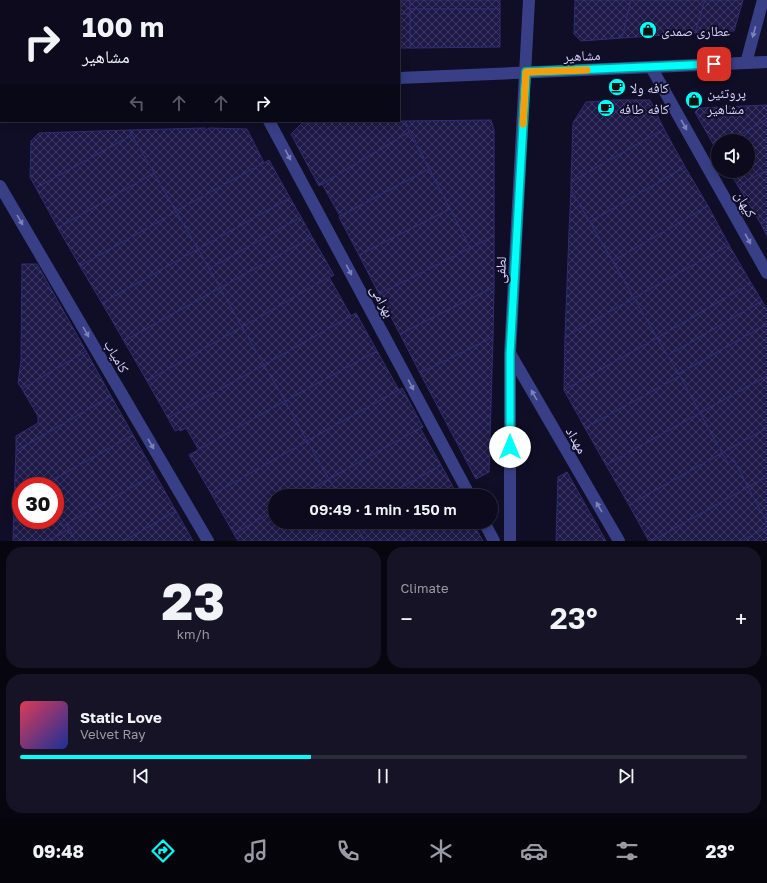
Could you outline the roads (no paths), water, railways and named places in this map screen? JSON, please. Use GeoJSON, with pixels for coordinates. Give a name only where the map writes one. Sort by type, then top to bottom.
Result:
{"type":"FeatureCollection","features":[{"type":"Feature","properties":{"kind":"street","name":"لطفی"},"geometry":{"type":"LineString","coordinates":[[510,541],[510,354],[529,0]]}},
{"type":"Feature","properties":{"kind":"street"},"geometry":{"type":"LineString","coordinates":[[746,63],[763,0]]}},
{"type":"Feature","properties":{"kind":"street","name":"مشاهیر"},"geometry":{"type":"LineString","coordinates":[[400,78],[767,62]]}},
{"type":"Feature","properties":{"kind":"street","name":"کیهان"},"geometry":{"type":"LineString","coordinates":[[651,67],[767,273]]}},
{"type":"Feature","properties":{"kind":"street","name":"بهرامی"},"geometry":{"type":"LineString","coordinates":[[270,122],[466,489]]}},
{"type":"Feature","properties":{"kind":"street","name":"کامیاب"},"geometry":{"type":"LineString","coordinates":[[0,186],[208,541]]}},
{"type":"Feature","properties":{"kind":"street","name":"مهداد"},"geometry":{"type":"LineString","coordinates":[[510,354],[618,541]]}},
{"type":"Feature","properties":{"kind":"street"},"geometry":{"type":"LineString","coordinates":[[488,529],[494,541]]}},
{"type":"Feature","properties":{"kind":"place","name":"عطاری صمدی"},"geometry":{"type":"Point","coordinates":[648,30]}},
{"type":"Feature","properties":{"kind":"place","name":"کافه ولا"},"geometry":{"type":"Point","coordinates":[617,87]}},
{"type":"Feature","properties":{"kind":"place","name":"پروتئین مشاهیر"},"geometry":{"type":"Point","coordinates":[694,100]}},
{"type":"Feature","properties":{"kind":"place","name":"کافه طافه"},"geometry":{"type":"Point","coordinates":[606,108]}}]}
